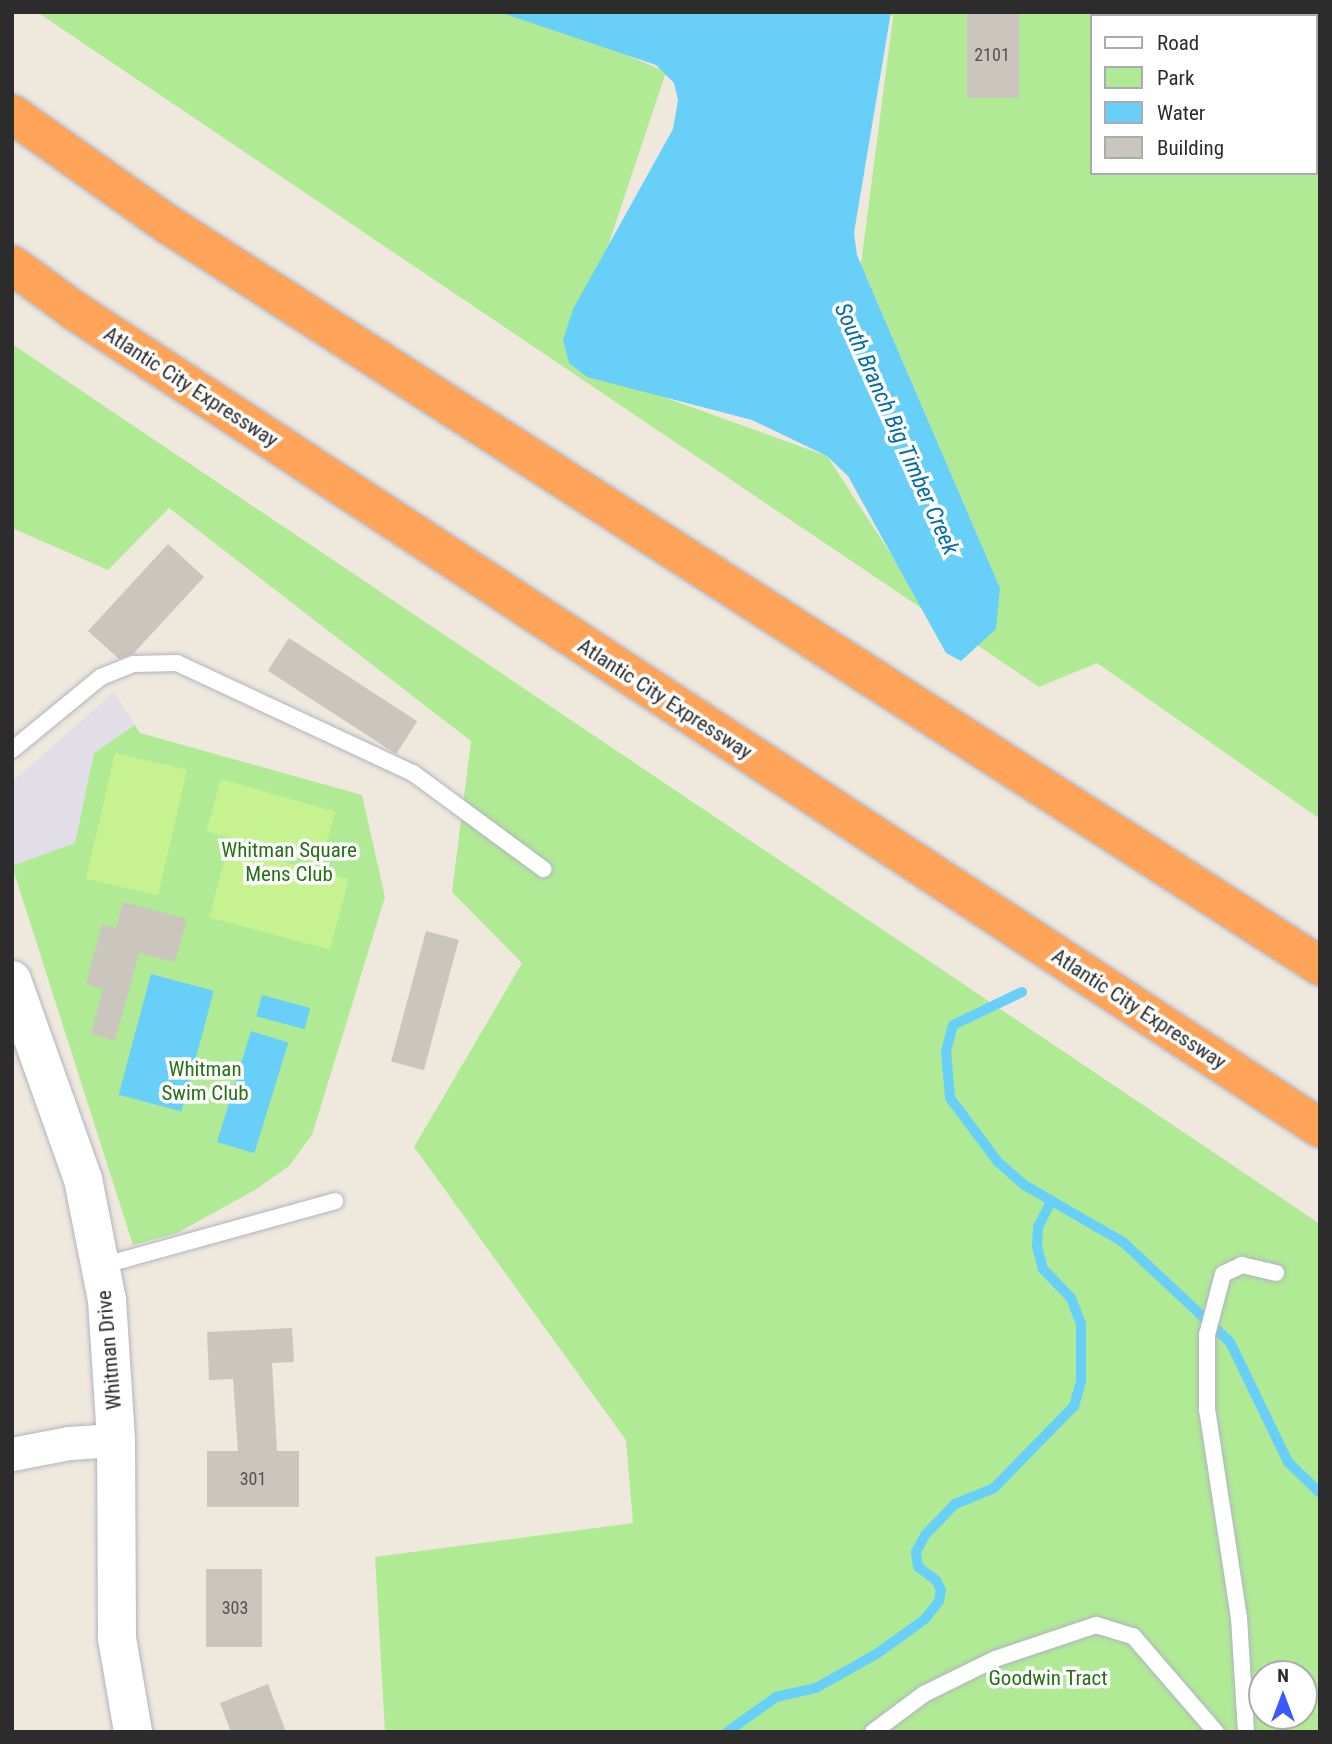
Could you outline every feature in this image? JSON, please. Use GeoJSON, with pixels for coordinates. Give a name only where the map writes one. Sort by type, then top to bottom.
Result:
{"type":"FeatureCollection","features":[{"type":"Feature","properties":{"kind":"highway"},"geometry":{"type":"LineString","coordinates":[[12,114],[169,225],[1320,966]]}},
{"type":"Feature","properties":{"kind":"highway","name":"Atlantic City Expressway"},"geometry":{"type":"LineString","coordinates":[[12,265],[86,318],[1320,1128]]}},
{"type":"Feature","properties":{"kind":"street","name":"Whitman Drive"},"geometry":{"type":"LineString","coordinates":[[12,980],[80,1168],[101,1266],[116,1440],[117,1637],[133,1732]]}},
{"type":"Feature","properties":{"kind":"street"},"geometry":{"type":"LineString","coordinates":[[12,1454],[48,1446],[116,1440]]}},
{"type":"Feature","properties":{"kind":"lane"},"geometry":{"type":"LineString","coordinates":[[12,750],[101,677],[134,664],[177,663],[412,773],[543,869]]}},
{"type":"Feature","properties":{"kind":"lane"},"geometry":{"type":"LineString","coordinates":[[101,1266],[335,1201]]}},
{"type":"Feature","properties":{"kind":"lane"},"geometry":{"type":"LineString","coordinates":[[1246,1732],[1239,1618],[1207,1410],[1207,1335],[1215,1290],[1223,1274],[1242,1265],[1276,1273]]}},
{"type":"Feature","properties":{"kind":"lane"},"geometry":{"type":"LineString","coordinates":[[873,1732],[924,1694],[995,1659],[1096,1625],[1133,1636],[1216,1732]]}},
{"type":"Feature","properties":{"kind":"shaded area"},"geometry":{"type":"Polygon","coordinates":[[[114,692],[135,725],[94,753],[75,843],[12,866],[12,782],[114,692]]]}},
{"type":"Feature","properties":{"kind":"green space"},"geometry":{"type":"Polygon","coordinates":[[[37,12],[527,12],[666,72],[569,363],[827,456],[930,614],[37,12]]]}},
{"type":"Feature","properties":{"kind":"green space"},"geometry":{"type":"Polygon","coordinates":[[[889,12],[1320,12],[1320,819],[1097,663],[1039,687],[971,641],[1000,588],[861,264],[893,17],[889,12]]]}},
{"type":"Feature","properties":{"kind":"green space","name":"Goodwin Tract"},"geometry":{"type":"Polygon","coordinates":[[[12,344],[1320,1224],[1320,1732],[385,1732],[375,1557],[633,1523],[626,1440],[414,1147],[522,963],[452,892],[471,741],[169,508],[108,570],[12,528],[12,344]]]}},
{"type":"Feature","properties":{"kind":"green space"},"geometry":{"type":"Polygon","coordinates":[[[135,725],[140,733],[362,795],[385,897],[312,1135],[289,1166],[255,1190],[177,1233],[133,1245],[12,866],[75,843],[94,753],[135,725]]]}},
{"type":"Feature","properties":{"kind":"green space"},"geometry":{"type":"Polygon","coordinates":[[[115,753],[187,770],[158,895],[86,879],[115,753]]]}},
{"type":"Feature","properties":{"kind":"green space"},"geometry":{"type":"Polygon","coordinates":[[[221,779],[335,812],[321,864],[206,831],[221,779]]]}},
{"type":"Feature","properties":{"kind":"green space"},"geometry":{"type":"Polygon","coordinates":[[[228,847],[349,879],[330,950],[209,918],[228,847]]]}},
{"type":"Feature","properties":{"kind":"water"},"geometry":{"type":"Polygon","coordinates":[[[499,12],[891,12],[854,233],[857,255],[1000,588],[996,629],[961,661],[946,653],[848,476],[827,456],[752,420],[587,377],[569,363],[563,340],[573,309],[673,129],[678,100],[674,83],[656,65],[499,12]]]}},
{"type":"Feature","properties":{"kind":"water"},"geometry":{"type":"Polygon","coordinates":[[[151,974],[214,991],[181,1112],[119,1095],[151,974]]]}},
{"type":"Feature","properties":{"kind":"water"},"geometry":{"type":"Polygon","coordinates":[[[262,995],[310,1008],[305,1029],[256,1016],[262,995]]]}},
{"type":"Feature","properties":{"kind":"water"},"geometry":{"type":"Polygon","coordinates":[[[251,1031],[288,1042],[254,1153],[217,1142],[251,1031]]]}},
{"type":"Feature","properties":{"kind":"building"},"geometry":{"type":"Polygon","coordinates":[[[967,12],[1019,12],[1019,98],[967,98],[967,12]]]}},
{"type":"Feature","properties":{"kind":"building"},"geometry":{"type":"Polygon","coordinates":[[[168,544],[204,577],[133,654],[119,659],[88,631],[168,544]]]}},
{"type":"Feature","properties":{"kind":"building"},"geometry":{"type":"Polygon","coordinates":[[[289,638],[417,721],[396,754],[268,671],[289,638]]]}},
{"type":"Feature","properties":{"kind":"building"},"geometry":{"type":"Polygon","coordinates":[[[123,902],[187,919],[175,962],[139,953],[115,1041],[91,1034],[103,989],[86,984],[102,924],[116,928],[123,902]]]}},
{"type":"Feature","properties":{"kind":"building"},"geometry":{"type":"Polygon","coordinates":[[[426,931],[459,940],[424,1070],[391,1061],[426,931]]]}},
{"type":"Feature","properties":{"kind":"building"},"geometry":{"type":"Polygon","coordinates":[[[292,1328],[294,1362],[272,1363],[277,1451],[299,1451],[299,1507],[207,1507],[207,1451],[238,1451],[233,1379],[209,1380],[207,1332],[292,1328]]]}},
{"type":"Feature","properties":{"kind":"building"},"geometry":{"type":"Polygon","coordinates":[[[206,1569],[262,1569],[262,1647],[206,1647],[206,1569]]]}},
{"type":"Feature","properties":{"kind":"building"},"geometry":{"type":"Polygon","coordinates":[[[268,1684],[286,1732],[231,1732],[220,1703],[268,1684]]]}},
{"type":"Feature","properties":{"kind":"waterway","name":"South Branch Big Timber Creek"},"geometry":{"type":"LineString","coordinates":[[1022,992],[953,1025],[946,1051],[950,1098],[998,1162],[1026,1186],[1123,1242],[1230,1342],[1288,1462],[1320,1493]]}},
{"type":"Feature","properties":{"kind":"waterway"},"geometry":{"type":"LineString","coordinates":[[727,1732],[776,1697],[816,1688],[878,1653],[925,1619],[939,1601],[941,1590],[936,1580],[918,1567],[916,1552],[925,1535],[955,1504],[994,1488],[1074,1406],[1081,1381],[1081,1324],[1071,1298],[1043,1269],[1037,1246],[1038,1227],[1052,1200]]}},
{"type":"Feature","properties":{"kind":"park label","name":"Whitman Square Mens Club"},"geometry":{"type":"Point","coordinates":[289,862]}},
{"type":"Feature","properties":{"kind":"park label","name":"Whitman Swim Club"},"geometry":{"type":"Point","coordinates":[205,1081]}}]}
